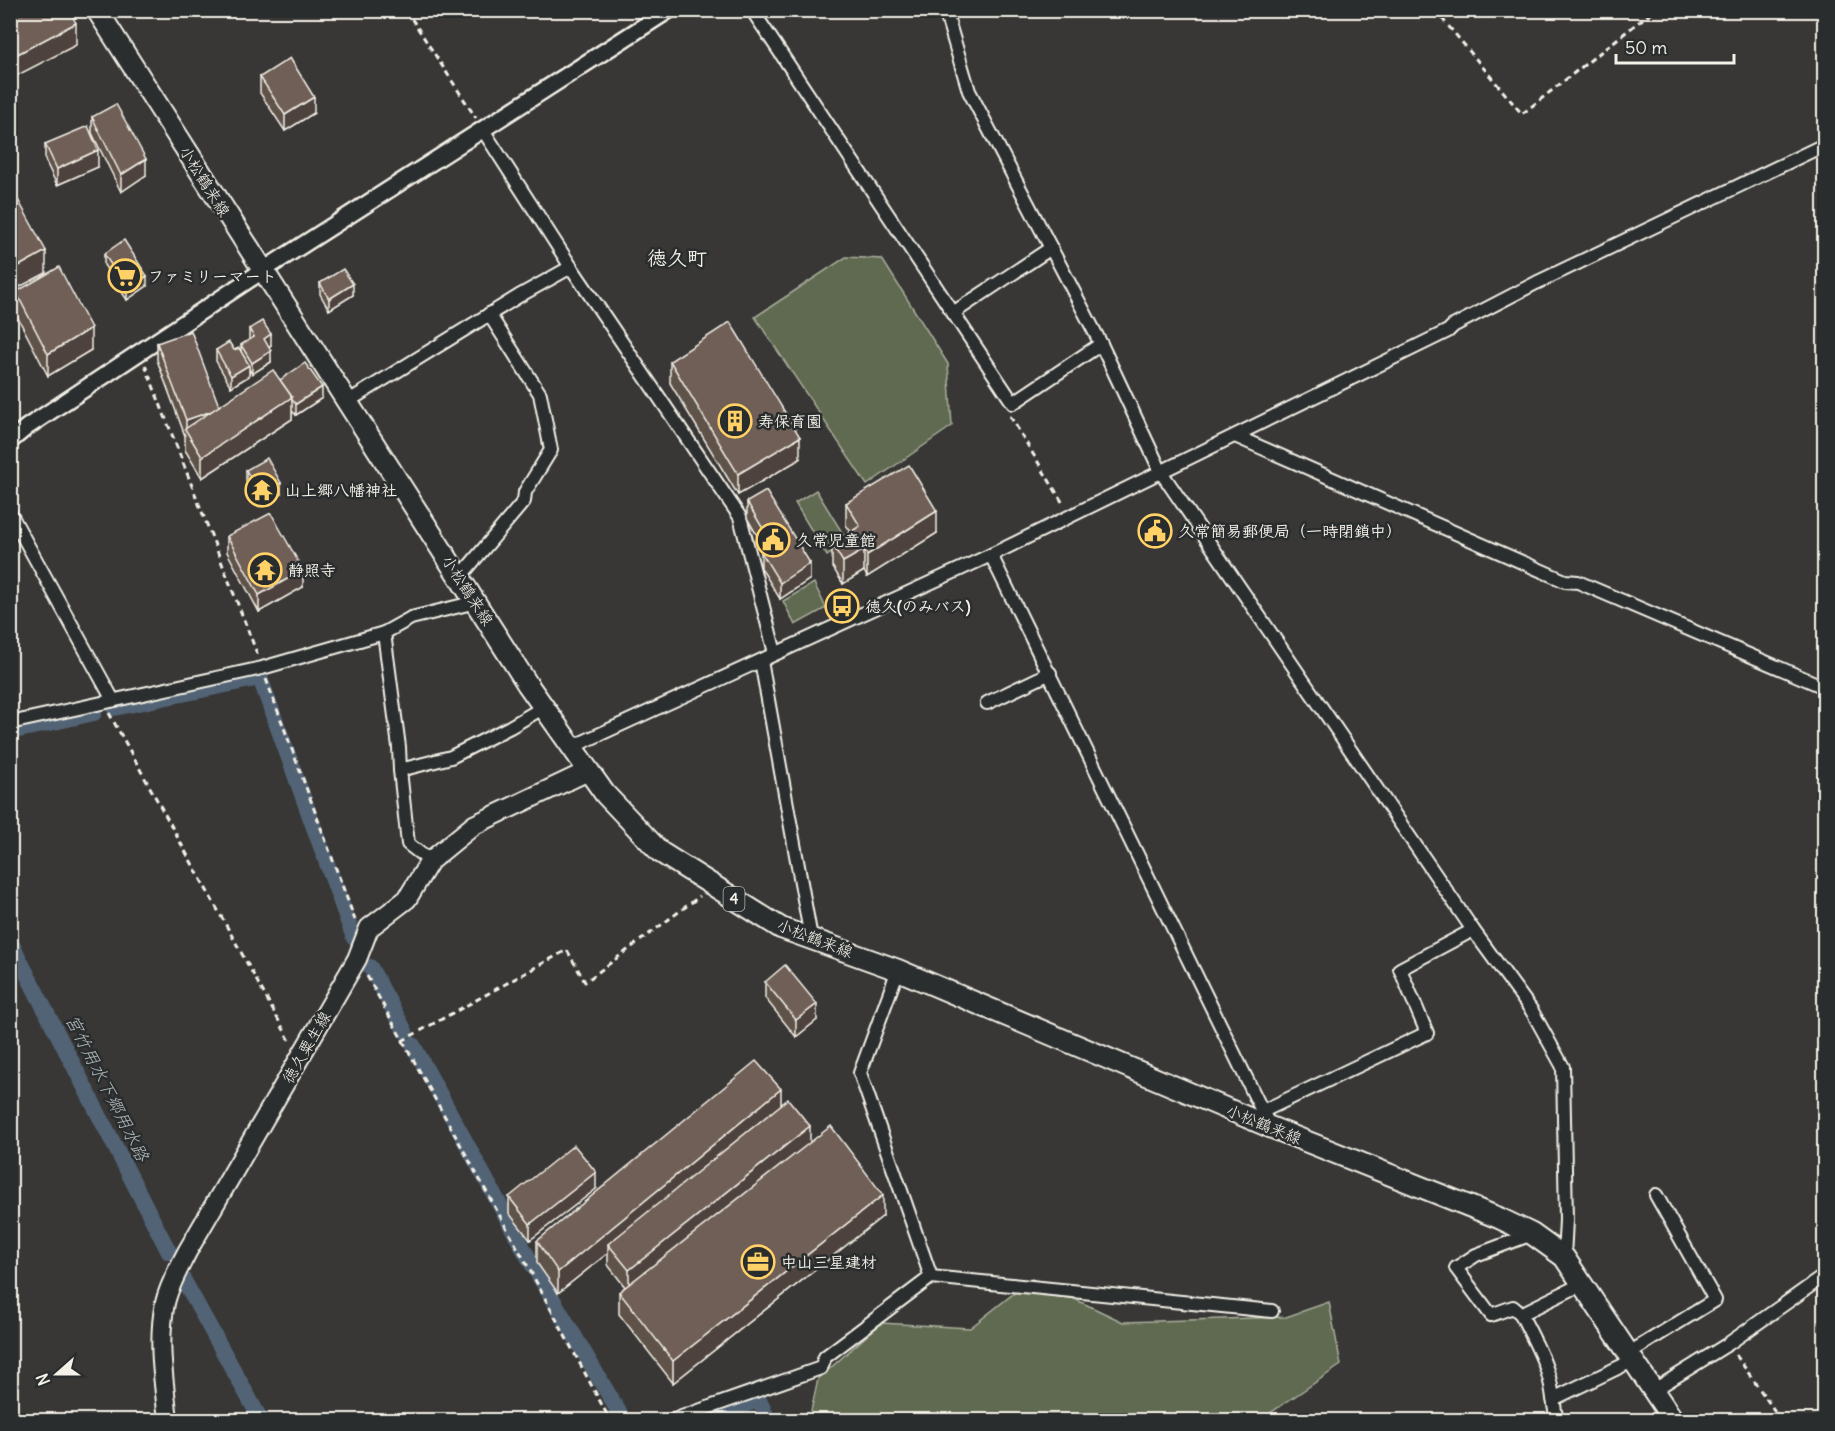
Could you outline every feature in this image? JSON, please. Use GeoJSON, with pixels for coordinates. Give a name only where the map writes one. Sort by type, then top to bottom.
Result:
{"type":"FeatureCollection","features":[{"type":"Feature","properties":{"kind":"main road","name":"小松鶴来線"},"geometry":{"type":"LineString","coordinates":[[97,10],[544,707],[605,794],[660,852],[781,928],[898,970],[1267,1119],[1532,1234],[1564,1257],[1672,1420]]}},
{"type":"Feature","properties":{"kind":"main road","name":"徳久粟生線"},"geometry":{"type":"LineString","coordinates":[[168,1420],[161,1350],[165,1303],[174,1280],[187,1252],[360,950],[369,928],[407,899],[430,861],[474,825],[588,771]]}},
{"type":"Feature","properties":{"kind":"street"},"geometry":{"type":"LineString","coordinates":[[10,441],[27,427],[262,270],[669,10]]}},
{"type":"Feature","properties":{"kind":"street"},"geometry":{"type":"LineString","coordinates":[[752,10],[1013,403],[1101,344]]}},
{"type":"Feature","properties":{"kind":"street"},"geometry":{"type":"LineString","coordinates":[[945,10],[969,91],[1101,344],[1161,472],[1473,930],[1532,1011],[1563,1067],[1566,1220],[1564,1257]]}},
{"type":"Feature","properties":{"kind":"street"},"geometry":{"type":"LineString","coordinates":[[483,130],[571,267],[740,517],[775,653]]}},
{"type":"Feature","properties":{"kind":"street"},"geometry":{"type":"LineString","coordinates":[[572,747],[991,555],[1448,331],[1452,326],[1536,283],[1824,146]]}},
{"type":"Feature","properties":{"kind":"street"},"geometry":{"type":"LineString","coordinates":[[953,313],[1051,248]]}},
{"type":"Feature","properties":{"kind":"street"},"geometry":{"type":"LineString","coordinates":[[347,402],[489,314],[571,267]]}},
{"type":"Feature","properties":{"kind":"street"},"geometry":{"type":"LineString","coordinates":[[460,577],[524,501],[525,492],[551,450],[540,394],[489,314]]}},
{"type":"Feature","properties":{"kind":"street"},"geometry":{"type":"LineString","coordinates":[[1235,436],[1565,581],[1578,582],[1824,687]]}},
{"type":"Feature","properties":{"kind":"street"},"geometry":{"type":"LineString","coordinates":[[10,513],[108,701]]}},
{"type":"Feature","properties":{"kind":"street"},"geometry":{"type":"LineString","coordinates":[[991,555],[1267,1119],[1426,1033],[1400,969],[1473,930]]}},
{"type":"Feature","properties":{"kind":"street"},"geometry":{"type":"LineString","coordinates":[[10,723],[262,668],[384,633],[411,618],[476,602]]}},
{"type":"Feature","properties":{"kind":"street"},"geometry":{"type":"LineString","coordinates":[[384,633],[399,747],[408,844],[430,861]]}},
{"type":"Feature","properties":{"kind":"street"},"geometry":{"type":"LineString","coordinates":[[761,661],[811,938]]}},
{"type":"Feature","properties":{"kind":"street"},"geometry":{"type":"LineString","coordinates":[[987,703],[1050,674]]}},
{"type":"Feature","properties":{"kind":"street"},"geometry":{"type":"LineString","coordinates":[[400,771],[451,757],[510,728],[544,707]]}},
{"type":"Feature","properties":{"kind":"street"},"geometry":{"type":"LineString","coordinates":[[898,970],[860,1073],[930,1277]]}},
{"type":"Feature","properties":{"kind":"street"},"geometry":{"type":"LineString","coordinates":[[1553,1399],[1631,1357],[1715,1300],[1656,1195]]}},
{"type":"Feature","properties":{"kind":"street"},"geometry":{"type":"LineString","coordinates":[[1532,1234],[1476,1255],[1456,1268],[1491,1315],[1513,1307],[1521,1314],[1547,1371],[1557,1420]]}},
{"type":"Feature","properties":{"kind":"street"},"geometry":{"type":"LineString","coordinates":[[1653,1390],[1728,1344],[1824,1276]]}},
{"type":"Feature","properties":{"kind":"street"},"geometry":{"type":"LineString","coordinates":[[673,1420],[821,1368],[825,1357],[930,1277],[1272,1311]]}},
{"type":"Feature","properties":{"kind":"street"},"geometry":{"type":"LineString","coordinates":[[1521,1314],[1582,1284]]}},
{"type":"Feature","properties":{"kind":"path"},"geometry":{"type":"LineString","coordinates":[[406,10],[483,130]]}},
{"type":"Feature","properties":{"kind":"path"},"geometry":{"type":"LineString","coordinates":[[1435,10],[1522,114],[1654,10]]}},
{"type":"Feature","properties":{"kind":"path"},"geometry":{"type":"LineString","coordinates":[[140,351],[262,668],[360,950],[402,1041],[532,1274],[610,1420]]}},
{"type":"Feature","properties":{"kind":"path"},"geometry":{"type":"LineString","coordinates":[[1013,403],[1010,415],[1071,516]]}},
{"type":"Feature","properties":{"kind":"path"},"geometry":{"type":"LineString","coordinates":[[108,701],[300,1058]]}},
{"type":"Feature","properties":{"kind":"path"},"geometry":{"type":"LineString","coordinates":[[402,1041],[567,950],[585,982],[713,886]]}},
{"type":"Feature","properties":{"kind":"path"},"geometry":{"type":"LineString","coordinates":[[1728,1344],[1781,1420]]}},
{"type":"Feature","properties":{"kind":"green space"},"geometry":{"type":"Polygon","coordinates":[[[846,257],[882,259],[948,364],[952,426],[867,485],[755,317],[846,257]]]}},
{"type":"Feature","properties":{"kind":"green space"},"geometry":{"type":"Polygon","coordinates":[[[816,490],[848,542],[827,556],[795,503],[816,490]]]}},
{"type":"Feature","properties":{"kind":"green space"},"geometry":{"type":"Polygon","coordinates":[[[814,583],[826,608],[795,625],[783,601],[814,583]]]}},
{"type":"Feature","properties":{"kind":"green space"},"geometry":{"type":"Polygon","coordinates":[[[1032,1279],[1123,1322],[1286,1317],[1329,1302],[1341,1365],[1260,1420],[809,1420],[818,1379],[881,1323],[970,1328],[1032,1279]]]}},
{"type":"Feature","properties":{"kind":"building"},"geometry":{"type":"Polygon","coordinates":[[[10,10],[69,10],[76,23],[10,58],[10,10]]]}},
{"type":"Feature","properties":{"kind":"building"},"geometry":{"type":"Polygon","coordinates":[[[290,58],[314,97],[285,115],[260,77],[290,58]]]}},
{"type":"Feature","properties":{"kind":"building"},"geometry":{"type":"Polygon","coordinates":[[[116,104],[146,159],[121,175],[92,117],[116,104]]]}},
{"type":"Feature","properties":{"kind":"building"},"geometry":{"type":"Polygon","coordinates":[[[88,126],[98,150],[57,169],[45,144],[88,126]]]}},
{"type":"Feature","properties":{"kind":"building"},"geometry":{"type":"Polygon","coordinates":[[[10,185],[46,251],[10,271],[10,185]]]}},
{"type":"Feature","properties":{"kind":"building"},"geometry":{"type":"Polygon","coordinates":[[[124,240],[147,276],[127,289],[104,254],[124,240]]]}},
{"type":"Feature","properties":{"kind":"building"},"geometry":{"type":"Polygon","coordinates":[[[59,267],[91,328],[48,354],[16,292],[59,267]]]}},
{"type":"Feature","properties":{"kind":"building"},"geometry":{"type":"Polygon","coordinates":[[[343,269],[353,284],[329,299],[320,283],[343,269]]]}},
{"type":"Feature","properties":{"kind":"building"},"geometry":{"type":"Polygon","coordinates":[[[262,321],[271,334],[264,339],[271,351],[252,363],[241,345],[254,337],[249,329],[262,321]]]}},
{"type":"Feature","properties":{"kind":"building","name":"寿保育園"},"geometry":{"type":"Polygon","coordinates":[[[730,322],[800,437],[738,474],[670,361],[730,322]]]}},
{"type":"Feature","properties":{"kind":"building"},"geometry":{"type":"Polygon","coordinates":[[[191,331],[219,406],[212,411],[186,420],[157,343],[191,331]]]}},
{"type":"Feature","properties":{"kind":"building"},"geometry":{"type":"Polygon","coordinates":[[[229,342],[234,350],[239,348],[249,365],[231,376],[216,350],[229,342]]]}},
{"type":"Feature","properties":{"kind":"building"},"geometry":{"type":"Polygon","coordinates":[[[305,363],[322,387],[296,404],[280,380],[305,363]]]}},
{"type":"Feature","properties":{"kind":"building"},"geometry":{"type":"Polygon","coordinates":[[[273,370],[292,397],[202,457],[185,429],[273,370]]]}},
{"type":"Feature","properties":{"kind":"building"},"geometry":{"type":"Polygon","coordinates":[[[267,458],[281,483],[259,495],[246,470],[267,458]]]}},
{"type":"Feature","properties":{"kind":"building"},"geometry":{"type":"Polygon","coordinates":[[[909,465],[937,511],[867,555],[864,550],[843,562],[832,544],[860,526],[846,503],[909,465]]]}},
{"type":"Feature","properties":{"kind":"building"},"geometry":{"type":"Polygon","coordinates":[[[766,491],[810,563],[780,583],[761,552],[772,544],[747,502],[766,491]]]}},
{"type":"Feature","properties":{"kind":"building","name":"静照寺"},"geometry":{"type":"Polygon","coordinates":[[[271,513],[303,570],[259,595],[227,536],[271,513]]]}},
{"type":"Feature","properties":{"kind":"building"},"geometry":{"type":"Polygon","coordinates":[[[785,965],[817,1004],[796,1020],[765,982],[785,965]]]}},
{"type":"Feature","properties":{"kind":"building"},"geometry":{"type":"Polygon","coordinates":[[[756,1061],[781,1089],[558,1272],[537,1241],[756,1061]]]}},
{"type":"Feature","properties":{"kind":"building"},"geometry":{"type":"Polygon","coordinates":[[[788,1099],[810,1126],[629,1270],[608,1244],[788,1099]]]}},
{"type":"Feature","properties":{"kind":"building"},"geometry":{"type":"Polygon","coordinates":[[[831,1126],[883,1195],[673,1361],[619,1292],[831,1126]]]}},
{"type":"Feature","properties":{"kind":"building"},"geometry":{"type":"Polygon","coordinates":[[[574,1145],[596,1172],[530,1224],[509,1197],[574,1145]]]}},
{"type":"Feature","properties":{"kind":"waterway"},"geometry":{"type":"LineString","coordinates":[[114,708],[260,678],[354,938]]}},
{"type":"Feature","properties":{"kind":"waterway"},"geometry":{"type":"LineString","coordinates":[[10,732],[94,713]]}},
{"type":"Feature","properties":{"kind":"waterway","name":"宮竹用水下郷用水路"},"geometry":{"type":"LineString","coordinates":[[10,941],[169,1252]]}},
{"type":"Feature","properties":{"kind":"waterway"},"geometry":{"type":"LineString","coordinates":[[370,967],[405,1031]]}},
{"type":"Feature","properties":{"kind":"waterway"},"geometry":{"type":"LineString","coordinates":[[413,1045],[528,1257],[623,1419]]}},
{"type":"Feature","properties":{"kind":"waterway","name":"宮竹用水下郷用水路"},"geometry":{"type":"LineString","coordinates":[[183,1279],[261,1420]]}},
{"type":"Feature","properties":{"kind":"waterway"},"geometry":{"type":"LineString","coordinates":[[700,1420],[759,1400],[768,1420]]}},
{"type":"Feature","properties":{"kind":"place","name":"ファミリーマート"},"geometry":{"type":"Point","coordinates":[125,276]}},
{"type":"Feature","properties":{"kind":"place","name":"寿保育園"},"geometry":{"type":"Point","coordinates":[735,421]}},
{"type":"Feature","properties":{"kind":"place","name":"山上郷八幡神社"},"geometry":{"type":"Point","coordinates":[262,490]}},
{"type":"Feature","properties":{"kind":"place","name":"久常簡易郵便局（一時閉鎖中）"},"geometry":{"type":"Point","coordinates":[1155,531]}},
{"type":"Feature","properties":{"kind":"place","name":"久常児童館"},"geometry":{"type":"Point","coordinates":[773,540]}},
{"type":"Feature","properties":{"kind":"place","name":"静照寺"},"geometry":{"type":"Point","coordinates":[265,570]}},
{"type":"Feature","properties":{"kind":"place","name":"徳久(のみバス)"},"geometry":{"type":"Point","coordinates":[842,606]}},
{"type":"Feature","properties":{"kind":"place","name":"中山三星建材"},"geometry":{"type":"Point","coordinates":[758,1262]}},
{"type":"Feature","properties":{"kind":"district","name":"徳久町"},"geometry":{"type":"Point","coordinates":[677,258]}}]}
